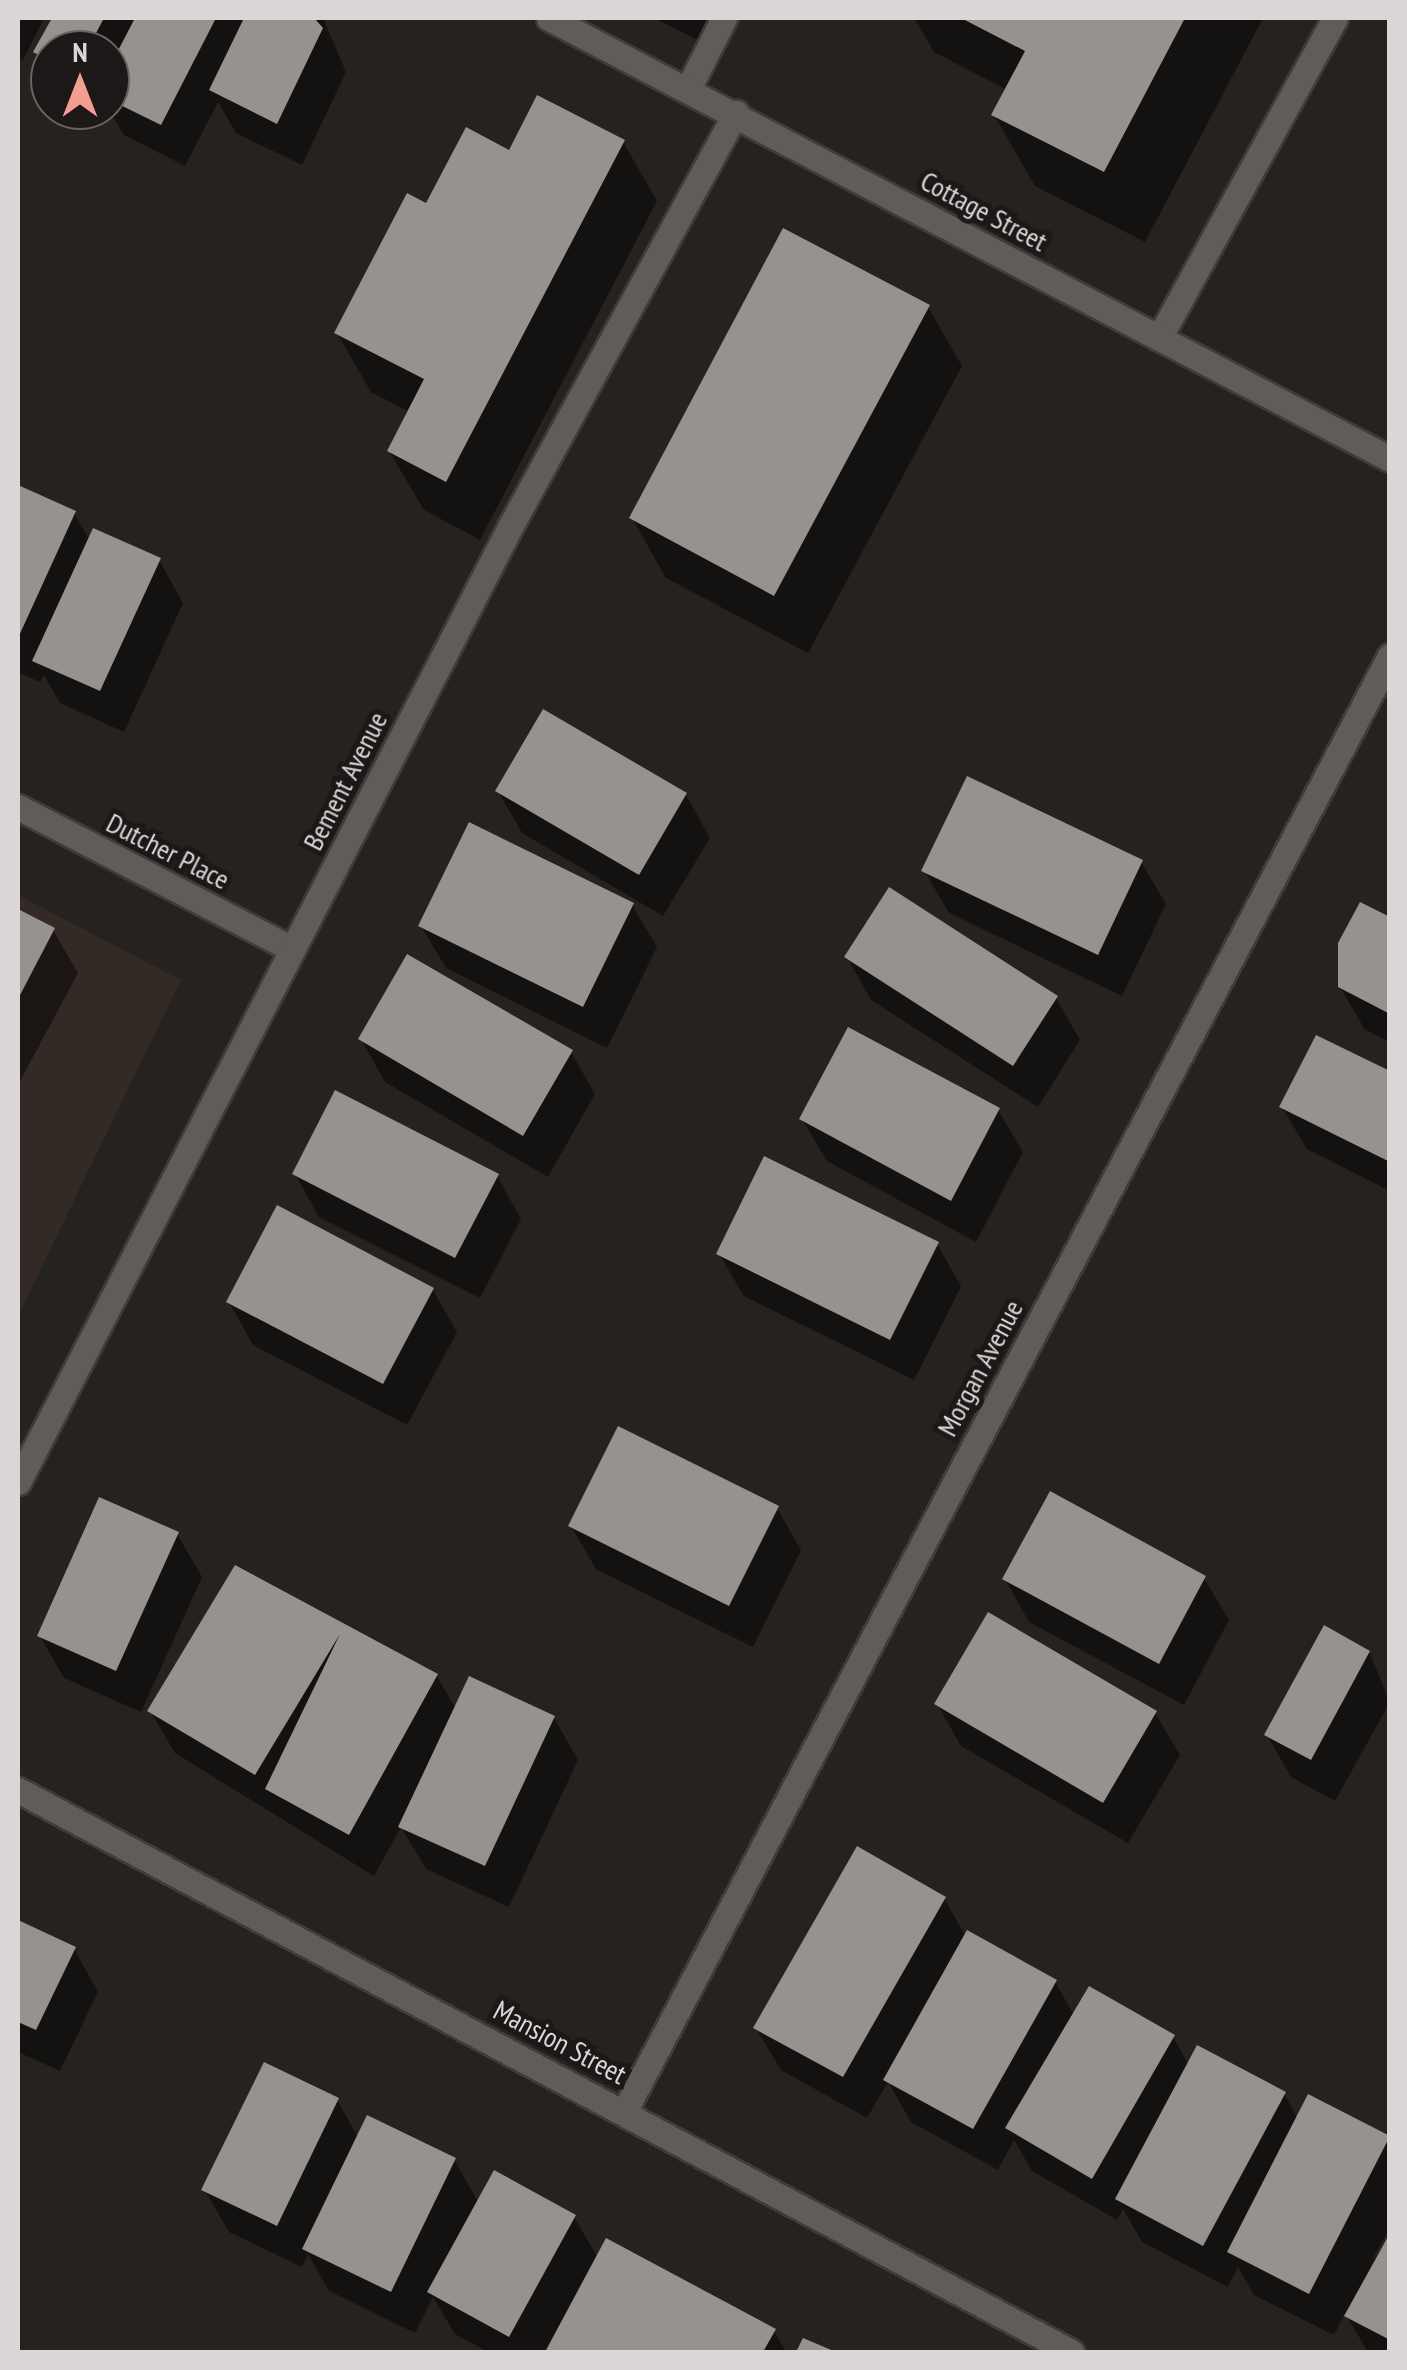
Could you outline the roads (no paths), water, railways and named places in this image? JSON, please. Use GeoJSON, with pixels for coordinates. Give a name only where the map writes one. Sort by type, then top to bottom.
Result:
{"type":"FeatureCollection","features":[{"type":"Feature","properties":{"kind":"street","name":"Cottage Street"},"geometry":{"type":"LineString","coordinates":[[549,18],[1390,459]]}},
{"type":"Feature","properties":{"kind":"street"},"geometry":{"type":"LineString","coordinates":[[688,89],[724,18]]}},
{"type":"Feature","properties":{"kind":"street"},"geometry":{"type":"LineString","coordinates":[[1159,338],[1335,18]]}},
{"type":"Feature","properties":{"kind":"street","name":"Bement Avenue"},"geometry":{"type":"LineString","coordinates":[[18,1482],[292,949],[736,113]]}},
{"type":"Feature","properties":{"kind":"street","name":"Morgan Avenue"},"geometry":{"type":"LineString","coordinates":[[625,2110],[1390,656]]}},
{"type":"Feature","properties":{"kind":"street","name":"Dutcher Place"},"geometry":{"type":"LineString","coordinates":[[18,807],[292,949]]}},
{"type":"Feature","properties":{"kind":"street","name":"Mansion Street"},"geometry":{"type":"LineString","coordinates":[[18,1790],[625,2110],[1071,2352]]}}]}
